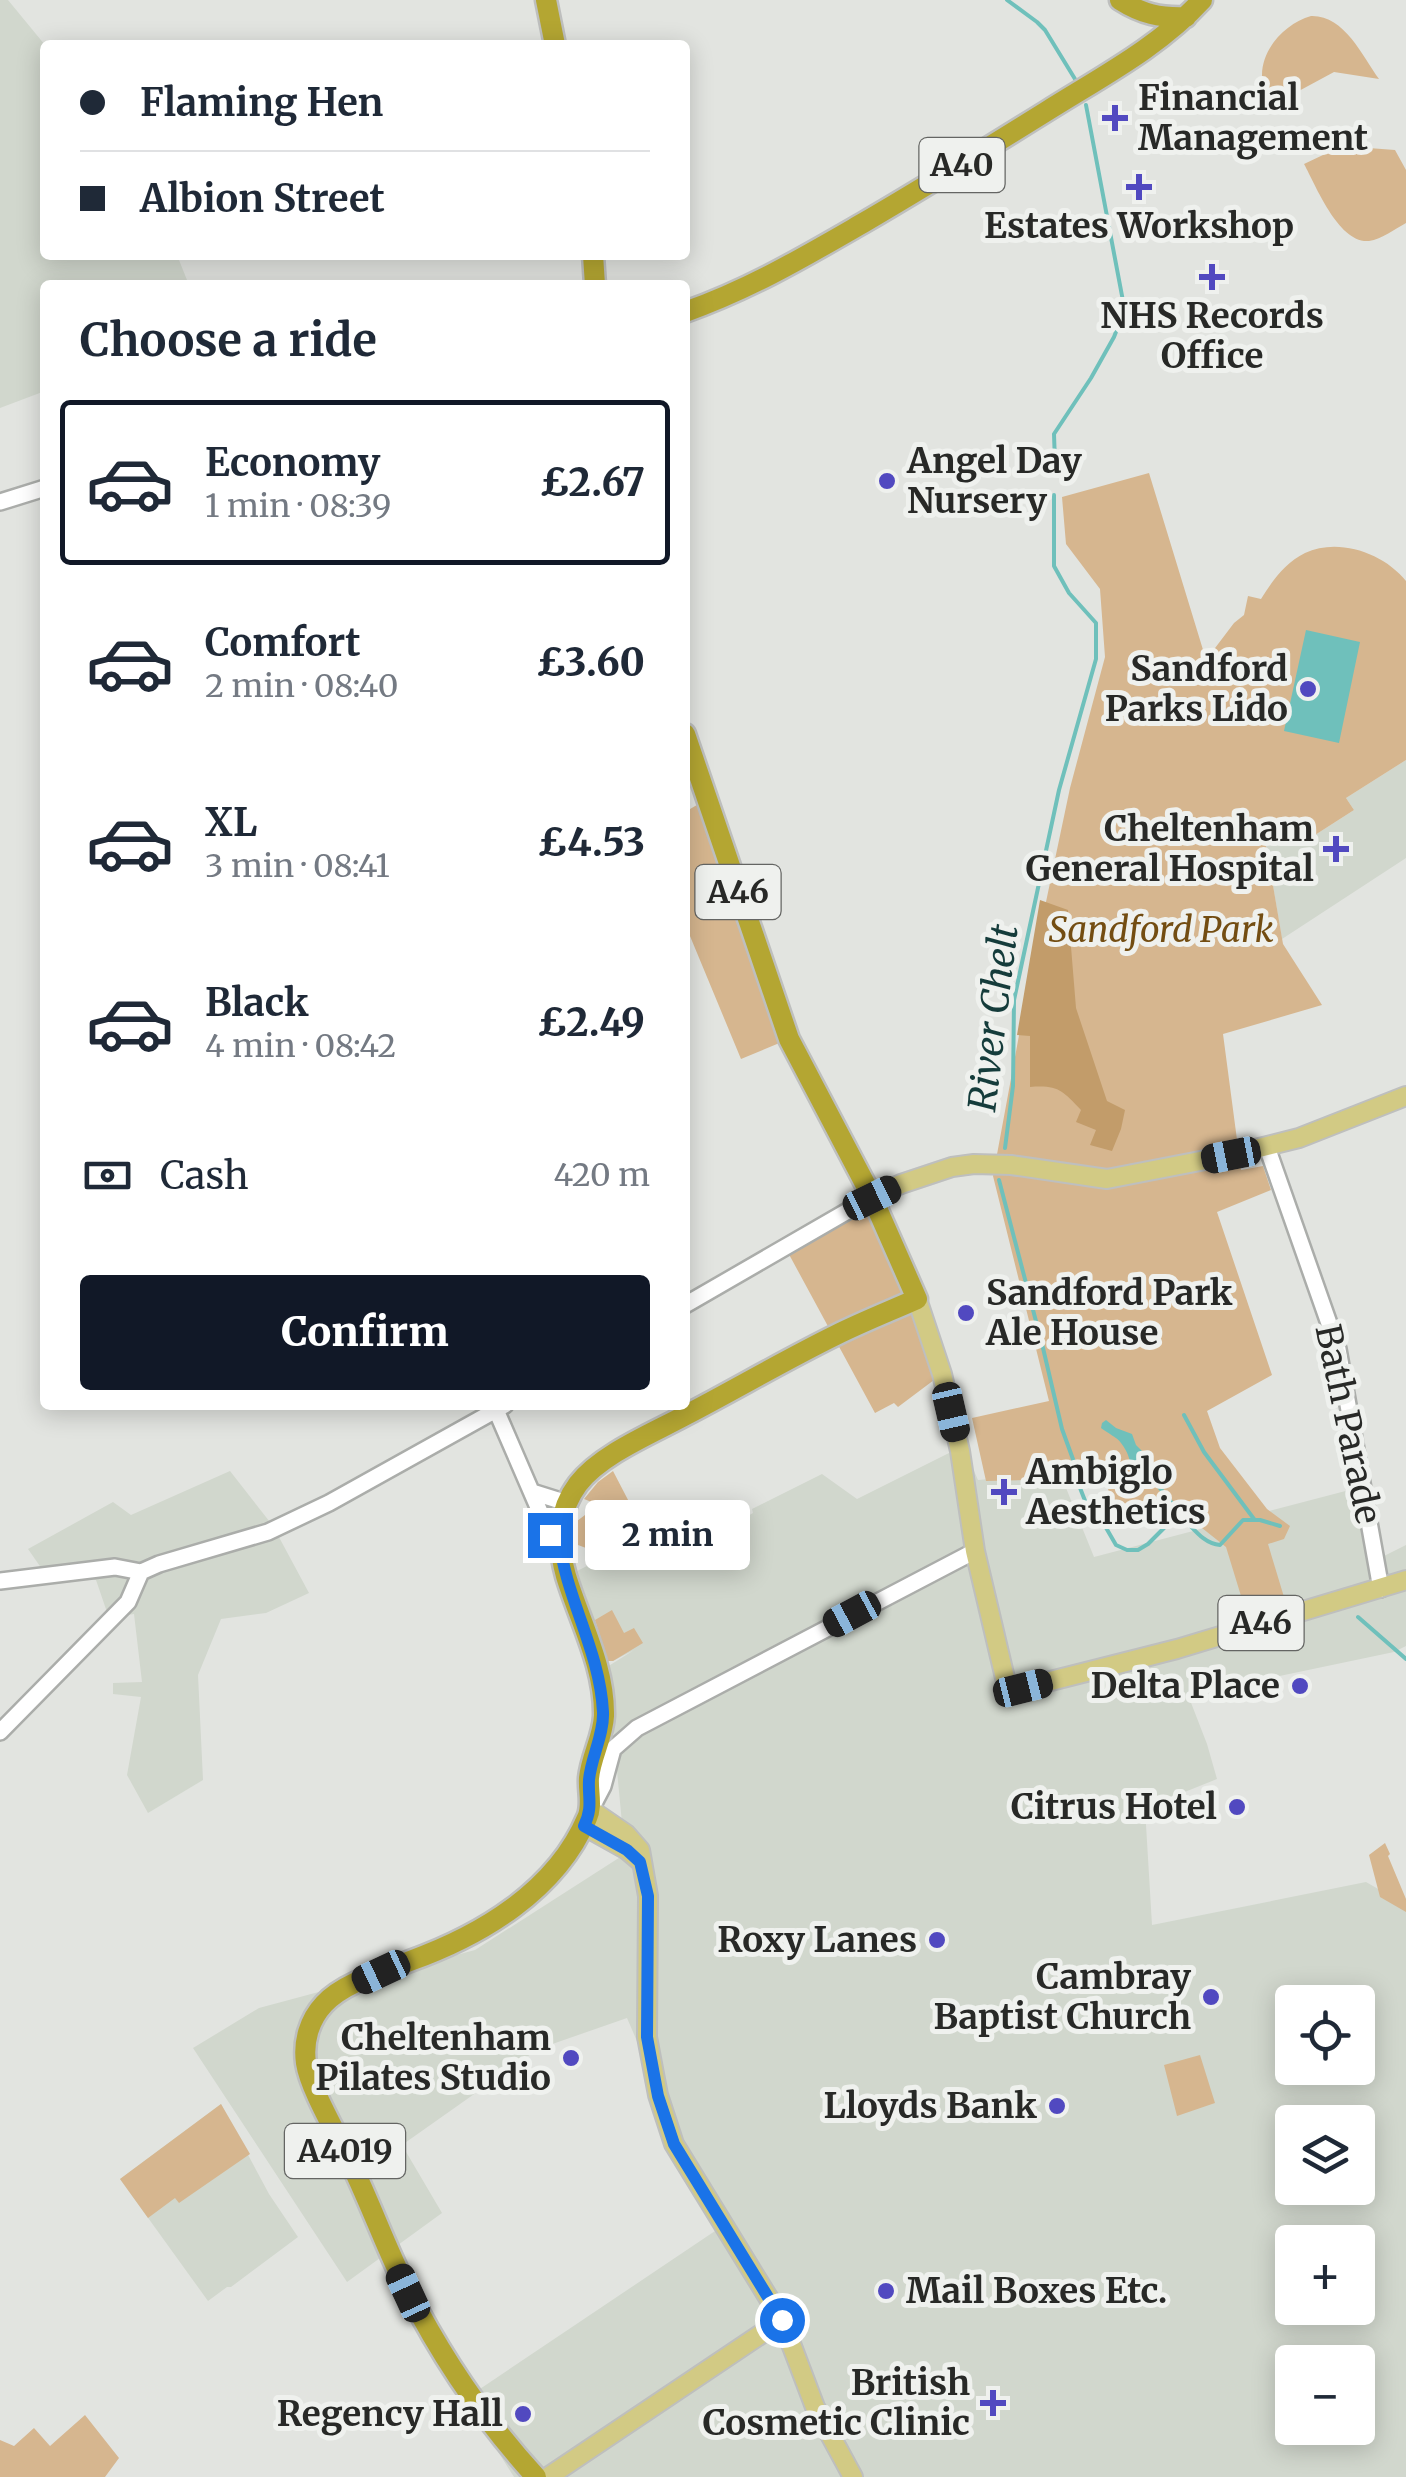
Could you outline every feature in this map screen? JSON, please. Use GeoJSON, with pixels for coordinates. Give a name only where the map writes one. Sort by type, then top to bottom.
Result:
{"type":"FeatureCollection","features":[{"type":"Feature","properties":{"kind":"highway"},"geometry":{"type":"LineString","coordinates":[[546,0],[554,40]]}},
{"type":"Feature","properties":{"kind":"highway"},"geometry":{"type":"LineString","coordinates":[[1119,0],[1143,13],[1186,16]]}},
{"type":"Feature","properties":{"kind":"highway"},"geometry":{"type":"LineString","coordinates":[[1119,0],[1142,27],[1144,51]]}},
{"type":"Feature","properties":{"kind":"highway","name":"A40"},"geometry":{"type":"LineString","coordinates":[[690,310],[776,274],[962,165],[1144,51],[1202,0]]}},
{"type":"Feature","properties":{"kind":"highway","name":"A46"},"geometry":{"type":"LineString","coordinates":[[690,749],[789,1039],[872,1198],[917,1299]]}},
{"type":"Feature","properties":{"kind":"highway"},"geometry":{"type":"LineString","coordinates":[[587,1818],[589,1780],[604,1718],[600,1680],[566,1576],[559,1539],[567,1503],[577,1486],[592,1470],[626,1448],[834,1336],[917,1299]]}},
{"type":"Feature","properties":{"kind":"highway","name":"A4019"},"geometry":{"type":"LineString","coordinates":[[536,2477],[474,2402],[408,2293],[309,2076],[305,2046],[313,2019],[331,1997],[450,1945],[527,1898],[554,1870],[587,1818]]}},
{"type":"Feature","properties":{"kind":"main road"},"geometry":{"type":"LineString","coordinates":[[872,1198],[900,1184],[974,1164],[1107,1179],[1268,1148],[1406,1096]]}},
{"type":"Feature","properties":{"kind":"main road","name":"A46"},"geometry":{"type":"LineString","coordinates":[[917,1299],[947,1393],[975,1551],[1010,1686],[1023,1688],[1115,1666],[1406,1580]]}},
{"type":"Feature","properties":{"kind":"main road"},"geometry":{"type":"LineString","coordinates":[[587,1818],[630,1838],[640,1850],[648,1896],[649,2054],[674,2144],[782,2320],[816,2407],[853,2477]]}},
{"type":"Feature","properties":{"kind":"main road"},"geometry":{"type":"LineString","coordinates":[[548,2477],[782,2320]]}},
{"type":"Feature","properties":{"kind":"street"},"geometry":{"type":"LineString","coordinates":[[0,502],[40,490]]}},
{"type":"Feature","properties":{"kind":"street","name":"Bath Parade"},"geometry":{"type":"LineString","coordinates":[[1268,1148],[1338,1349],[1381,1589]]}},
{"type":"Feature","properties":{"kind":"street"},"geometry":{"type":"LineString","coordinates":[[690,1302],[872,1198]]}},
{"type":"Feature","properties":{"kind":"street"},"geometry":{"type":"LineString","coordinates":[[0,1580],[115,1567],[141,1572],[280,1526],[496,1410]]}},
{"type":"Feature","properties":{"kind":"street"},"geometry":{"type":"LineString","coordinates":[[501,1410],[550,1535],[559,1539]]}},
{"type":"Feature","properties":{"kind":"street"},"geometry":{"type":"LineString","coordinates":[[532,1492],[567,1503]]}},
{"type":"Feature","properties":{"kind":"street"},"geometry":{"type":"LineString","coordinates":[[587,1818],[603,1786],[612,1749],[637,1728],[975,1551]]}},
{"type":"Feature","properties":{"kind":"street"},"geometry":{"type":"LineString","coordinates":[[0,1732],[128,1602],[141,1572]]}},
{"type":"Feature","properties":{"kind":"street"},"geometry":{"type":"LineString","coordinates":[[604,1718],[637,1728]]}},
{"type":"Feature","properties":{"kind":"shaded area"},"geometry":{"type":"Polygon","coordinates":[[[0,0],[8,0],[41,40],[40,260],[179,260],[187,280],[40,280],[40,393],[0,408],[0,0]]]}},
{"type":"Feature","properties":{"kind":"shaded area","name":"Cheltenham General Hospital"},"geometry":{"type":"Polygon","coordinates":[[[1406,760],[1406,858],[1282,939],[1259,818],[1315,835],[1354,810],[1346,798],[1406,760]]]}},
{"type":"Feature","properties":{"kind":"shaded area"},"geometry":{"type":"Polygon","coordinates":[[[1040,900],[1068,910],[1076,1008],[1107,1101],[1125,1110],[1112,1151],[1090,1145],[1096,1130],[1076,1122],[1081,1110],[1064,1093],[1053,1088],[1030,1087],[1030,1036],[1017,1035],[1040,900]]]}},
{"type":"Feature","properties":{"kind":"shaded area"},"geometry":{"type":"Polygon","coordinates":[[[963,1446],[978,1480],[1060,1473],[1094,1557],[1357,1488],[1382,1557],[1406,1545],[1406,1646],[1394,1652],[1188,1695],[1217,1779],[1145,1808],[1152,1925],[1366,1882],[1406,1905],[1406,2477],[514,2477],[465,2399],[718,2229],[627,2018],[538,2049],[402,2145],[442,2213],[347,2282],[193,2048],[259,2008],[475,1950],[625,1854],[607,1667],[634,1650],[608,1661],[577,1571],[667,1526],[682,1554],[753,1513],[752,1509],[822,1474],[857,1499],[963,1446]]]}},
{"type":"Feature","properties":{"kind":"shaded area"},"geometry":{"type":"Polygon","coordinates":[[[230,1471],[273,1526],[309,1593],[266,1613],[221,1619],[198,1675],[203,1780],[148,1813],[127,1775],[141,1697],[113,1694],[113,1683],[142,1682],[134,1614],[109,1618],[96,1580],[44,1572],[28,1549],[113,1502],[131,1515],[230,1471]]]}},
{"type":"Feature","properties":{"kind":"shaded area"},"geometry":{"type":"Polygon","coordinates":[[[221,2104],[269,2194],[298,2237],[208,2301],[120,2179],[221,2104]]]}},
{"type":"Feature","properties":{"kind":"green space"},"geometry":{"type":"Polygon","coordinates":[[[1311,16],[1323,17],[1343,29],[1379,79],[1334,72],[1271,106],[1262,84],[1266,55],[1285,31],[1311,16]]]}},
{"type":"Feature","properties":{"kind":"green space"},"geometry":{"type":"Polygon","coordinates":[[[1342,146],[1395,150],[1406,170],[1406,223],[1369,241],[1358,239],[1338,224],[1304,164],[1342,146]]]}},
{"type":"Feature","properties":{"kind":"green space","name":"Sandford Park"},"geometry":{"type":"Polygon","coordinates":[[[1149,473],[1204,653],[1209,656],[1244,615],[1248,596],[1261,599],[1291,562],[1318,548],[1360,550],[1386,563],[1406,581],[1406,760],[1346,798],[1354,810],[1315,835],[1259,819],[1283,944],[1322,1005],[1223,1034],[1241,1170],[1263,1166],[1271,1190],[1217,1212],[1272,1375],[1207,1411],[1220,1448],[1267,1509],[1290,1526],[1284,1539],[1268,1544],[1284,1597],[1245,1609],[1226,1547],[1178,1509],[1104,1522],[1099,1499],[1110,1496],[1103,1471],[1069,1479],[986,1481],[972,1418],[1049,1401],[993,1176],[1070,788],[1105,657],[1100,589],[1066,544],[1062,497],[1149,473]]]}},
{"type":"Feature","properties":{"kind":"green space"},"geometry":{"type":"Polygon","coordinates":[[[707,799],[789,1039],[741,1059],[690,936],[690,809],[707,799]]]}},
{"type":"Feature","properties":{"kind":"green space"},"geometry":{"type":"Polygon","coordinates":[[[872,1197],[942,1374],[898,1407],[894,1403],[875,1413],[785,1247],[872,1197]]]}},
{"type":"Feature","properties":{"kind":"green space"},"geometry":{"type":"Polygon","coordinates":[[[613,1471],[639,1521],[584,1499],[613,1471]]]}},
{"type":"Feature","properties":{"kind":"green space"},"geometry":{"type":"Polygon","coordinates":[[[585,1515],[610,1529],[607,1536],[586,1548],[571,1539],[573,1524],[585,1515]]]}},
{"type":"Feature","properties":{"kind":"green space"},"geometry":{"type":"Polygon","coordinates":[[[612,1610],[624,1633],[634,1628],[643,1643],[608,1661],[595,1620],[612,1610]]]}},
{"type":"Feature","properties":{"kind":"green space"},"geometry":{"type":"Polygon","coordinates":[[[1385,1843],[1406,1899],[1406,1912],[1380,1897],[1369,1855],[1385,1843]]]}},
{"type":"Feature","properties":{"kind":"green space"},"geometry":{"type":"Polygon","coordinates":[[[1200,2055],[1215,2103],[1177,2116],[1164,2065],[1200,2055]]]}},
{"type":"Feature","properties":{"kind":"green space"},"geometry":{"type":"Polygon","coordinates":[[[221,2104],[250,2154],[179,2203],[175,2198],[148,2218],[120,2179],[221,2104]]]}},
{"type":"Feature","properties":{"kind":"green space"},"geometry":{"type":"Polygon","coordinates":[[[85,2415],[119,2458],[105,2477],[0,2477],[0,2440],[14,2446],[34,2428],[50,2446],[85,2415]]]}},
{"type":"Feature","properties":{"kind":"water"},"geometry":{"type":"Polygon","coordinates":[[[1306,630],[1360,642],[1339,743],[1284,731],[1306,630]]]}},
{"type":"Feature","properties":{"kind":"water"},"geometry":{"type":"Polygon","coordinates":[[[1106,1420],[1132,1434],[1136,1445],[1152,1461],[1152,1478],[1137,1472],[1121,1443],[1101,1428],[1106,1420]]]}},
{"type":"Feature","properties":{"kind":"waterway","name":"River Chelt"},"geometry":{"type":"LineString","coordinates":[[1007,0],[1045,30],[1075,79]]}},
{"type":"Feature","properties":{"kind":"waterway","name":"River Chelt"},"geometry":{"type":"LineString","coordinates":[[1055,463],[1054,434],[1114,337],[1123,301],[1086,105]]}},
{"type":"Feature","properties":{"kind":"waterway","name":"River Chelt"},"geometry":{"type":"LineString","coordinates":[[1005,1148],[1013,1086],[1014,1000],[1059,790],[1096,659],[1096,623],[1069,593],[1054,566],[1054,495]]}},
{"type":"Feature","properties":{"kind":"waterway","name":"River Chelt"},"geometry":{"type":"LineString","coordinates":[[999,1180],[1075,1475],[1089,1511],[1105,1526],[1116,1545],[1138,1550],[1165,1527],[1183,1518],[1204,1539],[1220,1545],[1243,1520],[1280,1526]]}},
{"type":"Feature","properties":{"kind":"waterway"},"geometry":{"type":"LineString","coordinates":[[1184,1415],[1204,1452],[1254,1519]]}},
{"type":"Feature","properties":{"kind":"waterway"},"geometry":{"type":"LineString","coordinates":[[1152,1478],[1183,1517]]}},
{"type":"Feature","properties":{"kind":"waterway","name":"River Chelt"},"geometry":{"type":"LineString","coordinates":[[1358,1617],[1406,1659]]}},
{"type":"Feature","properties":{"kind":"place","name":"Financial Management"},"geometry":{"type":"Point","coordinates":[1115,118]}},
{"type":"Feature","properties":{"kind":"place","name":"Estates Workshop"},"geometry":{"type":"Point","coordinates":[1139,187]}},
{"type":"Feature","properties":{"kind":"place","name":"NHS Records Office"},"geometry":{"type":"Point","coordinates":[1212,277]}},
{"type":"Feature","properties":{"kind":"place","name":"Angel Day Nursery"},"geometry":{"type":"Point","coordinates":[887,481]}},
{"type":"Feature","properties":{"kind":"place","name":"Sandford Parks Lido"},"geometry":{"type":"Point","coordinates":[1308,689]}},
{"type":"Feature","properties":{"kind":"place","name":"Cheltenham General Hospital"},"geometry":{"type":"Point","coordinates":[1336,849]}},
{"type":"Feature","properties":{"kind":"place","name":"Sandford Park Ale House"},"geometry":{"type":"Point","coordinates":[966,1313]}},
{"type":"Feature","properties":{"kind":"place","name":"Ambiglo Aesthetics"},"geometry":{"type":"Point","coordinates":[1004,1492]}},
{"type":"Feature","properties":{"kind":"place","name":"Delta Place"},"geometry":{"type":"Point","coordinates":[1300,1686]}},
{"type":"Feature","properties":{"kind":"place","name":"Citrus Hotel"},"geometry":{"type":"Point","coordinates":[1237,1807]}},
{"type":"Feature","properties":{"kind":"place","name":"Roxy Lanes"},"geometry":{"type":"Point","coordinates":[937,1940]}},
{"type":"Feature","properties":{"kind":"place","name":"Cambray Baptist Church"},"geometry":{"type":"Point","coordinates":[1211,1997]}},
{"type":"Feature","properties":{"kind":"place","name":"Cheltenham Pilates Studio"},"geometry":{"type":"Point","coordinates":[571,2058]}},
{"type":"Feature","properties":{"kind":"place","name":"Lloyds Bank"},"geometry":{"type":"Point","coordinates":[1057,2106]}},
{"type":"Feature","properties":{"kind":"place","name":"Mail Boxes Etc."},"geometry":{"type":"Point","coordinates":[886,2291]}},
{"type":"Feature","properties":{"kind":"place","name":"British Cosmetic Clinic"},"geometry":{"type":"Point","coordinates":[993,2403]}},
{"type":"Feature","properties":{"kind":"place","name":"Regency Hall"},"geometry":{"type":"Point","coordinates":[523,2414]}},
{"type":"Feature","properties":{"kind":"route"},"geometry":{"type":"LineString","coordinates":[[550,1535],[559,1539],[566,1576],[600,1680],[604,1718],[589,1780],[591,1810],[584,1826],[627,1850],[640,1862],[648,1896],[646,2022],[649,2054],[665,2120],[674,2144],[782,2320]]}}]}
